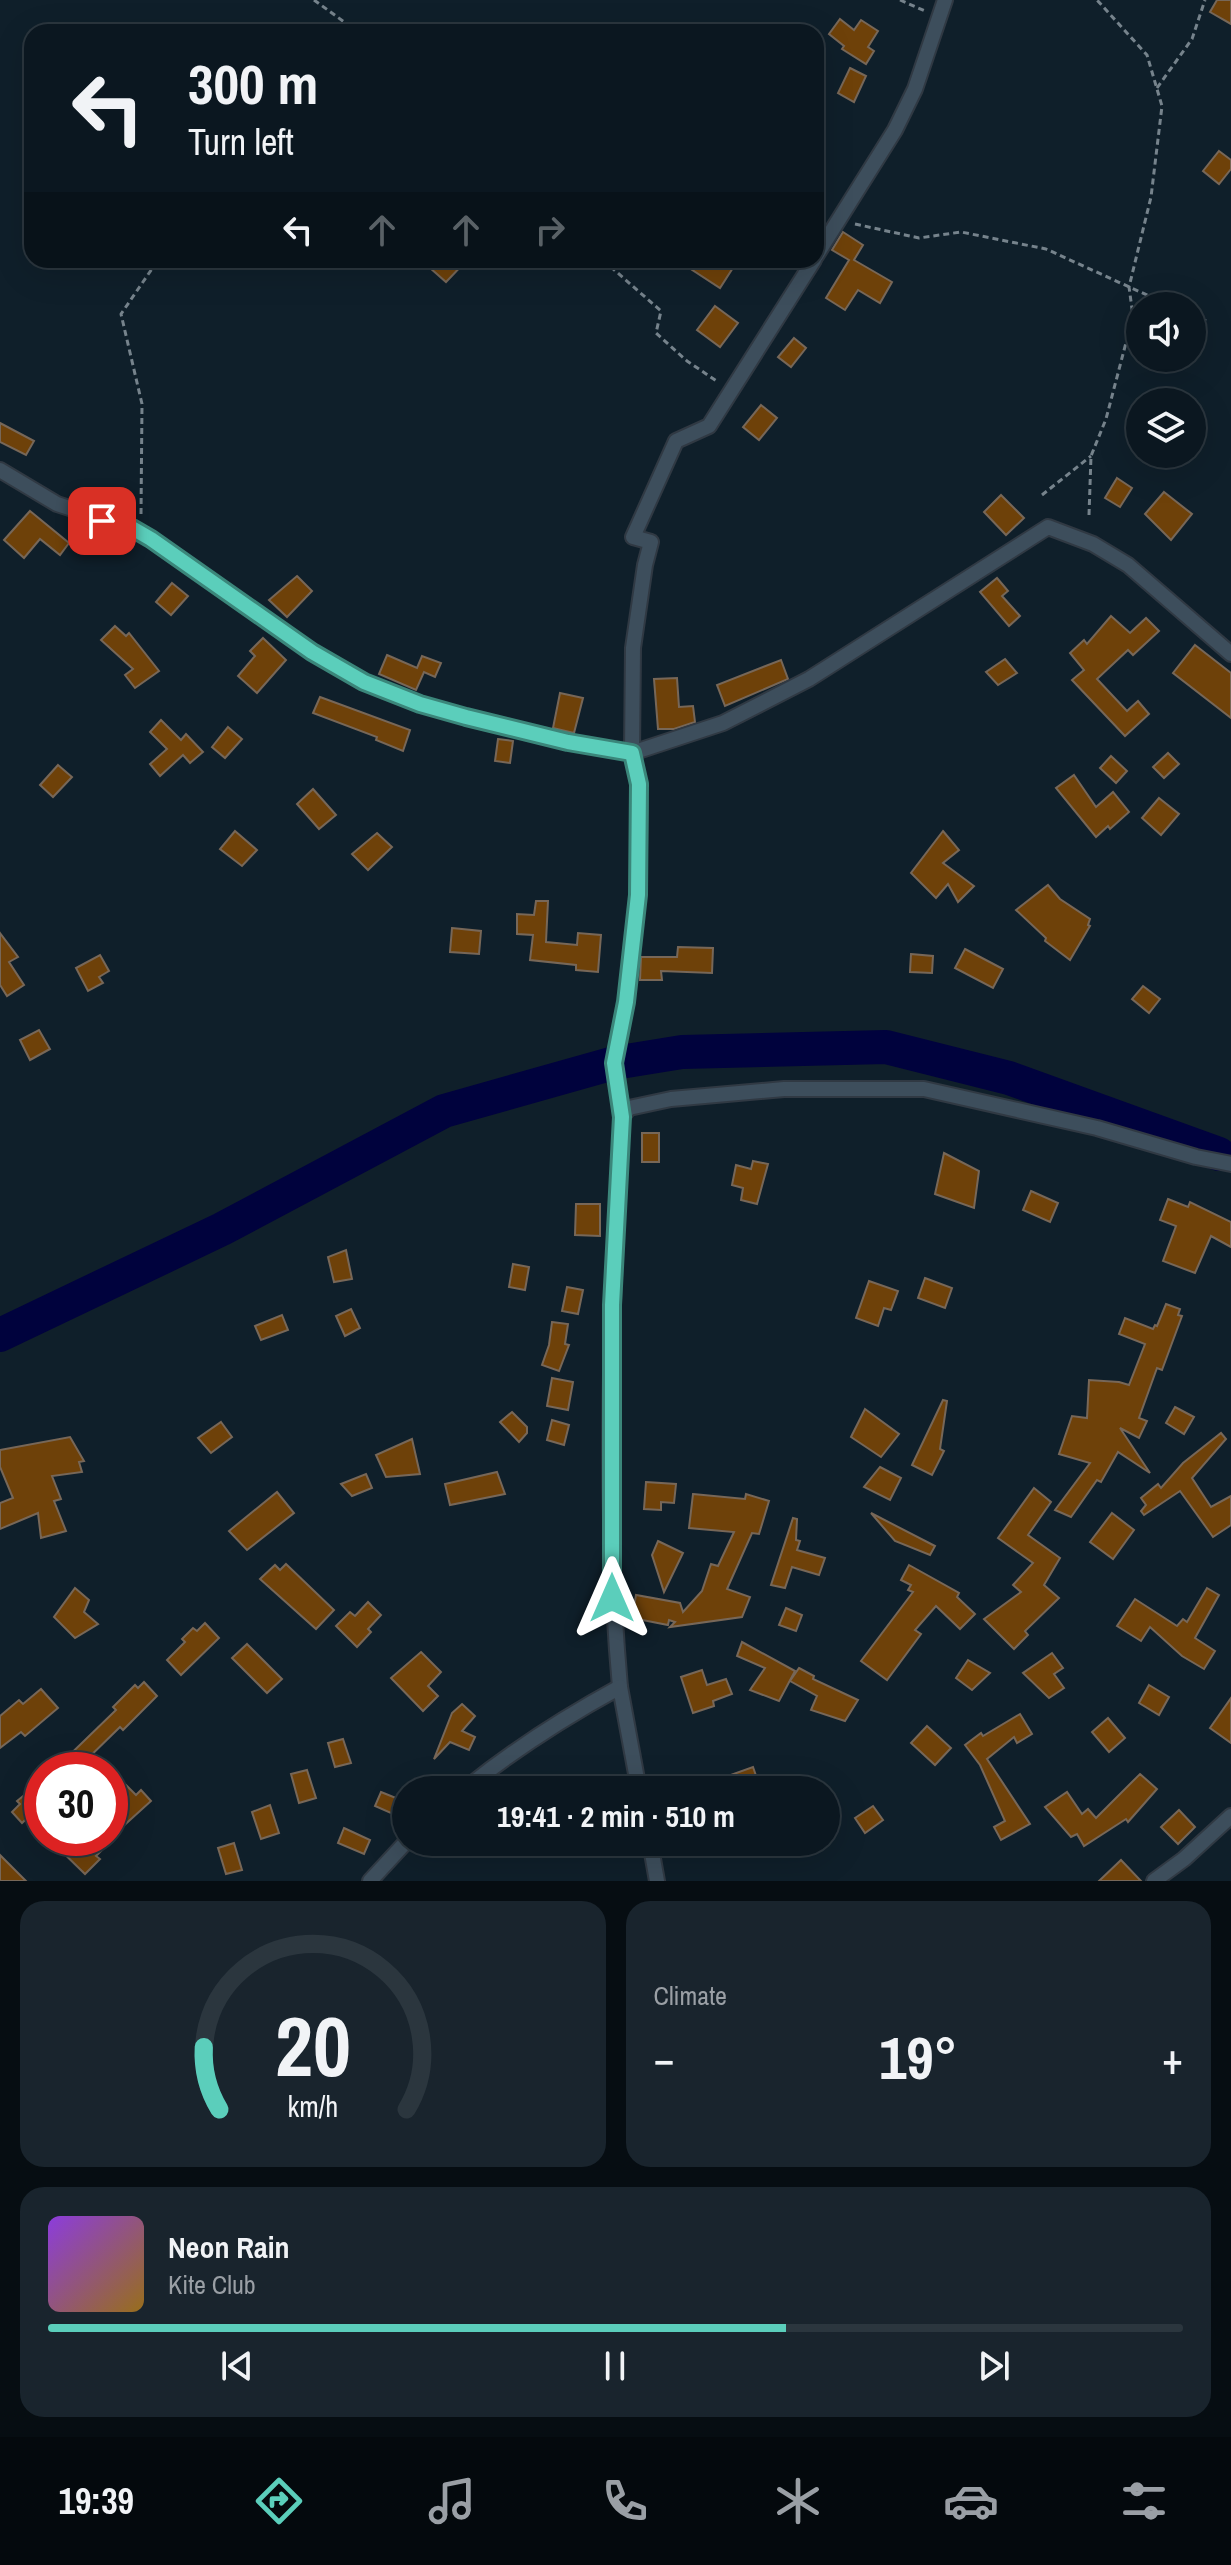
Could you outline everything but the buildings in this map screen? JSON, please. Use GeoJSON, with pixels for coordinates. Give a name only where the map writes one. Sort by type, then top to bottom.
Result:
{"type":"FeatureCollection","features":[{"type":"Feature","properties":{"kind":"street"},"geometry":{"type":"LineString","coordinates":[[824,244],[895,130],[915,89],[945,0]]}},
{"type":"Feature","properties":{"kind":"street"},"geometry":{"type":"LineString","coordinates":[[636,1776],[620,1687],[612,1598],[611,1439],[612,1305],[622,1117],[614,1063],[628,990],[638,895],[639,784],[632,753],[633,648],[651,542],[633,537],[676,441],[709,426],[809,268]]}},
{"type":"Feature","properties":{"kind":"street"},"geometry":{"type":"LineString","coordinates":[[0,470],[22,486],[57,504],[141,534],[312,652],[364,682],[420,704],[466,717],[568,742],[632,753],[723,723],[809,679],[1048,527],[1093,544],[1128,565],[1231,654]]}},
{"type":"Feature","properties":{"kind":"street"},"geometry":{"type":"LineString","coordinates":[[622,1117],[629,1108],[671,1099],[784,1089],[924,1089],[1097,1128],[1231,1164]]}},
{"type":"Feature","properties":{"kind":"street"},"geometry":{"type":"LineString","coordinates":[[481,1776],[558,1721],[620,1687]]}},
{"type":"Feature","properties":{"kind":"street"},"geometry":{"type":"LineString","coordinates":[[1154,1881],[1184,1859],[1231,1816]]}},
{"type":"Feature","properties":{"kind":"street"},"geometry":{"type":"LineString","coordinates":[[370,1881],[393,1856]]}},
{"type":"Feature","properties":{"kind":"street"},"geometry":{"type":"LineString","coordinates":[[653,1856],[657,1881]]}},
{"type":"Feature","properties":{"kind":"path"},"geometry":{"type":"LineString","coordinates":[[314,0],[347,24]]}},
{"type":"Feature","properties":{"kind":"path"},"geometry":{"type":"LineString","coordinates":[[900,0],[939,17]]}},
{"type":"Feature","properties":{"kind":"path"},"geometry":{"type":"LineString","coordinates":[[1089,515],[1091,456],[1106,419],[1133,316],[1129,287],[1151,197],[1162,106],[1147,55],[1097,0]]}},
{"type":"Feature","properties":{"kind":"path"},"geometry":{"type":"LineString","coordinates":[[1157,88],[1192,39],[1205,0]]}},
{"type":"Feature","properties":{"kind":"path"},"geometry":{"type":"LineString","coordinates":[[839,220],[919,238],[961,232],[1046,249],[1140,292]]}},
{"type":"Feature","properties":{"kind":"path"},"geometry":{"type":"LineString","coordinates":[[141,534],[142,404],[121,314],[153,268]]}},
{"type":"Feature","properties":{"kind":"path"},"geometry":{"type":"LineString","coordinates":[[612,268],[661,311],[656,333],[687,361],[731,390]]}},
{"type":"Feature","properties":{"kind":"path"},"geometry":{"type":"LineString","coordinates":[[1042,495],[1091,456]]}},
{"type":"Feature","properties":{"kind":"waterway"},"geometry":{"type":"LineString","coordinates":[[0,1335],[222,1229],[444,1111],[614,1063],[682,1052],[886,1047],[1009,1078],[1219,1154]]}},
{"type":"Feature","properties":{"kind":"route"},"geometry":{"type":"LineString","coordinates":[[102,521],[132,528],[151,539],[312,652],[391,694],[466,717],[568,742],[632,753],[640,806],[638,895],[626,1002],[614,1063],[622,1117],[612,1305],[612,1598]]}}]}
